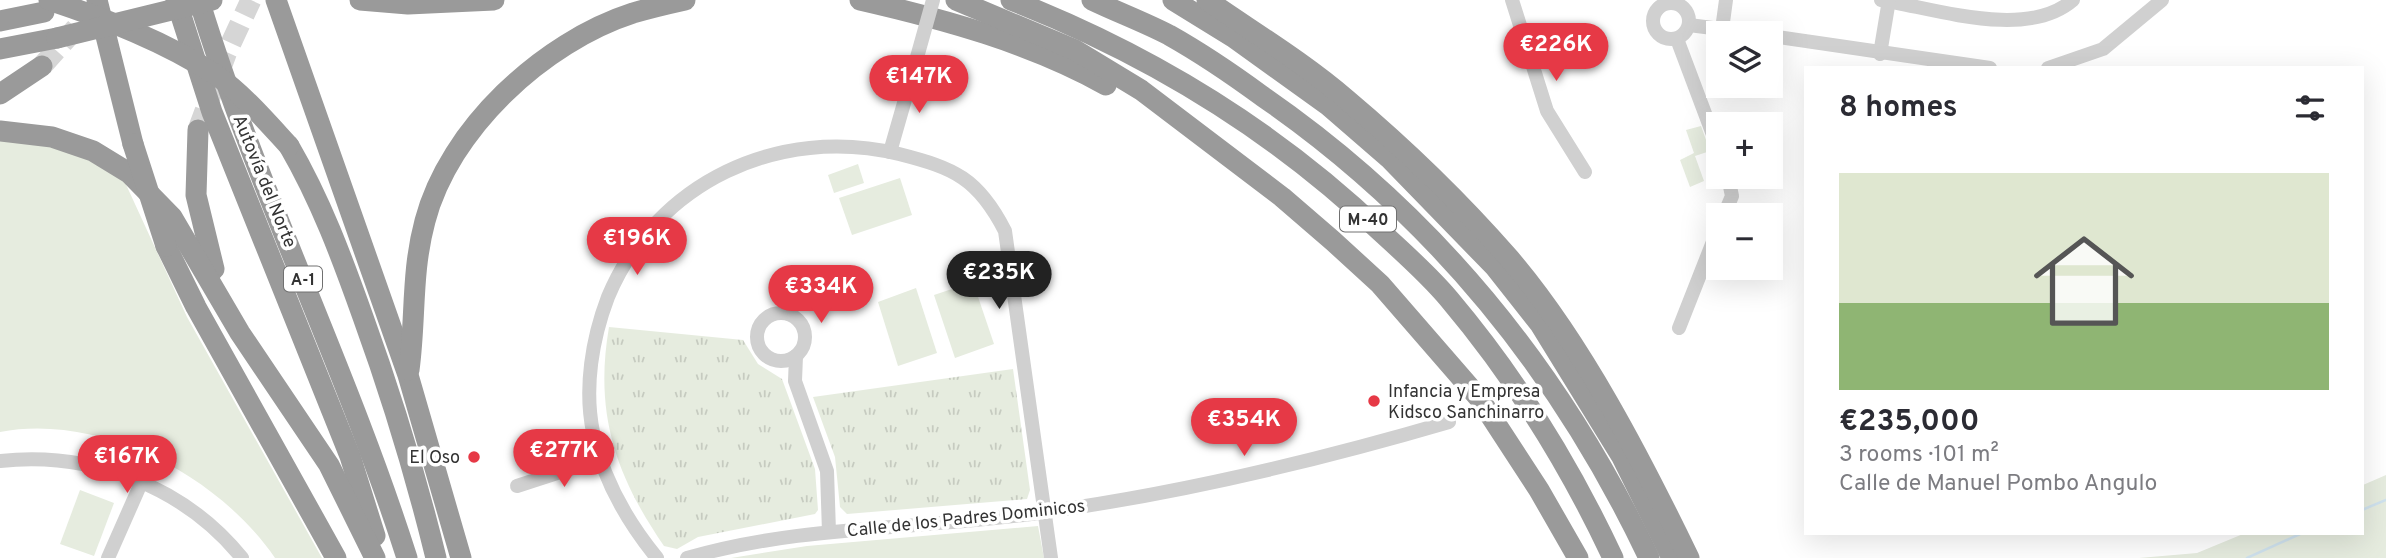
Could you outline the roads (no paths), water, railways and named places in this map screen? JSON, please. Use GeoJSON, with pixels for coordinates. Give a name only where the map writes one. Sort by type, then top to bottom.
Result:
{"type":"FeatureCollection","features":[{"type":"Feature","properties":{"kind":"highway"},"geometry":{"type":"LineString","coordinates":[[0,21],[47,6],[98,0],[133,144],[166,246],[196,307],[335,558]]}},
{"type":"Feature","properties":{"kind":"highway","name":"Autovía del Norte"},"geometry":{"type":"LineString","coordinates":[[176,0],[212,112],[353,467],[368,509],[378,558]]}},
{"type":"Feature","properties":{"kind":"highway","name":"Autovía del Norte"},"geometry":{"type":"LineString","coordinates":[[199,0],[235,107],[370,450],[407,558]]}},
{"type":"Feature","properties":{"kind":"highway"},"geometry":{"type":"LineString","coordinates":[[0,49],[57,38],[212,0]]}},
{"type":"Feature","properties":{"kind":"highway"},"geometry":{"type":"LineString","coordinates":[[276,0],[408,375],[461,558]]}},
{"type":"Feature","properties":{"kind":"highway"},"geometry":{"type":"LineString","coordinates":[[360,0],[408,4],[466,4],[494,0]]}},
{"type":"Feature","properties":{"kind":"highway"},"geometry":{"type":"LineString","coordinates":[[408,375],[412,341],[412,280],[425,219],[444,172],[472,129],[506,90],[585,35],[631,14],[685,0]]}},
{"type":"Feature","properties":{"kind":"highway"},"geometry":{"type":"LineString","coordinates":[[860,0],[915,12],[1083,72],[1197,135]]}},
{"type":"Feature","properties":{"kind":"highway"},"geometry":{"type":"LineString","coordinates":[[956,0],[1075,50],[1141,90],[1282,197],[1333,241],[1380,284],[1479,398],[1539,490],[1578,558]]}},
{"type":"Feature","properties":{"kind":"highway","name":"M-40"},"geometry":{"type":"LineString","coordinates":[[1011,0],[1070,23],[1198,90],[1290,152],[1345,197],[1449,298],[1536,418],[1613,558]]}},
{"type":"Feature","properties":{"kind":"highway","name":"M-40"},"geometry":{"type":"LineString","coordinates":[[1091,0],[1168,35],[1222,67],[1306,126],[1368,176],[1469,279],[1520,340],[1598,457],[1648,558]]}},
{"type":"Feature","properties":{"kind":"highway"},"geometry":{"type":"LineString","coordinates":[[1173,0],[1233,37],[1329,106],[1389,158],[1495,267],[1540,324],[1608,435],[1672,558]]}},
{"type":"Feature","properties":{"kind":"highway"},"geometry":{"type":"LineString","coordinates":[[1207,0],[1344,97],[1402,150],[1509,259],[1555,319],[1639,455],[1689,558]]}},
{"type":"Feature","properties":{"kind":"highway"},"geometry":{"type":"LineString","coordinates":[[47,6],[141,36],[215,75],[252,104],[289,146],[312,186],[334,236],[400,421],[436,558]]}},
{"type":"Feature","properties":{"kind":"highway"},"geometry":{"type":"LineString","coordinates":[[0,94],[42,65]]}},
{"type":"Feature","properties":{"kind":"highway"},"geometry":{"type":"LineString","coordinates":[[198,130],[197,195],[207,248],[240,333]]}},
{"type":"Feature","properties":{"kind":"highway"},"geometry":{"type":"LineString","coordinates":[[0,131],[52,137],[93,151],[129,173],[172,217],[240,333],[329,465],[378,558]]}},
{"type":"Feature","properties":{"kind":"street"},"geometry":{"type":"LineString","coordinates":[[890,152],[933,0]]}},
{"type":"Feature","properties":{"kind":"street"},"geometry":{"type":"LineString","coordinates":[[1512,0],[1547,111],[1585,172]]}},
{"type":"Feature","properties":{"kind":"street"},"geometry":{"type":"LineString","coordinates":[[1723,21],[1727,0]]}},
{"type":"Feature","properties":{"kind":"street"},"geometry":{"type":"LineString","coordinates":[[1880,54],[1886,0],[2015,22],[2039,19],[2073,0]]}},
{"type":"Feature","properties":{"kind":"street"},"geometry":{"type":"LineString","coordinates":[[2054,66],[2103,49],[2162,0]]}},
{"type":"Feature","properties":{"kind":"street"},"geometry":{"type":"LineString","coordinates":[[1673,2],[1686,11],[1689,25],[1685,33],[1677,39],[1661,37],[1653,23],[1658,9],[1673,2]]}},
{"type":"Feature","properties":{"kind":"street"},"geometry":{"type":"LineString","coordinates":[[1689,25],[1706,27]]}},
{"type":"Feature","properties":{"kind":"street"},"geometry":{"type":"LineString","coordinates":[[1783,38],[1974,66]]}},
{"type":"Feature","properties":{"kind":"street"},"geometry":{"type":"LineString","coordinates":[[1677,39],[1706,116]]}},
{"type":"Feature","properties":{"kind":"street"},"geometry":{"type":"LineString","coordinates":[[657,558],[628,521],[612,491],[593,430],[590,401],[592,349],[618,275],[643,237],[664,213],[712,177],[764,155],[826,145],[890,152],[945,167],[976,187],[991,203],[1005,231],[1051,558]]}},
{"type":"Feature","properties":{"kind":"street"},"geometry":{"type":"LineString","coordinates":[[1679,328],[1706,259]]}},
{"type":"Feature","properties":{"kind":"street"},"geometry":{"type":"LineString","coordinates":[[795,381],[796,356],[805,340],[800,321],[783,313],[772,314],[764,320],[757,338],[765,355],[777,360],[795,381],[827,471],[829,532]]}},
{"type":"Feature","properties":{"kind":"street"},"geometry":{"type":"LineString","coordinates":[[777,360],[796,356]]}},
{"type":"Feature","properties":{"kind":"street","name":"Calle de los Padres Dominicos"},"geometry":{"type":"LineString","coordinates":[[687,558],[737,544],[829,532],[1044,512],[1273,470],[1449,422]]}},
{"type":"Feature","properties":{"kind":"street"},"geometry":{"type":"LineString","coordinates":[[517,486],[600,459]]}},
{"type":"Feature","properties":{"kind":"street"},"geometry":{"type":"LineString","coordinates":[[0,461],[67,461],[97,466],[142,481],[198,515],[242,558]]}},
{"type":"Feature","properties":{"kind":"street"},"geometry":{"type":"LineString","coordinates":[[108,558],[142,481]]}},
{"type":"Feature","properties":{"kind":"waterway"},"geometry":{"type":"LineString","coordinates":[[2364,509],[2386,500]]}},
{"type":"Feature","properties":{"kind":"waterway"},"geometry":{"type":"LineString","coordinates":[[2247,558],[2298,535]]}},
{"type":"Feature","properties":{"kind":"tunnel"},"geometry":{"type":"LineString","coordinates":[[198,130],[226,54],[251,0]]}},
{"type":"Feature","properties":{"kind":"tunnel"},"geometry":{"type":"LineString","coordinates":[[42,66],[76,28]]}},
{"type":"Feature","properties":{"kind":"place","name":"Infancia y Empresa Kidsco Sanchinarro"},"geometry":{"type":"Point","coordinates":[1374,401]}},
{"type":"Feature","properties":{"kind":"place","name":"El Oso"},"geometry":{"type":"Point","coordinates":[474,457]}}]}
